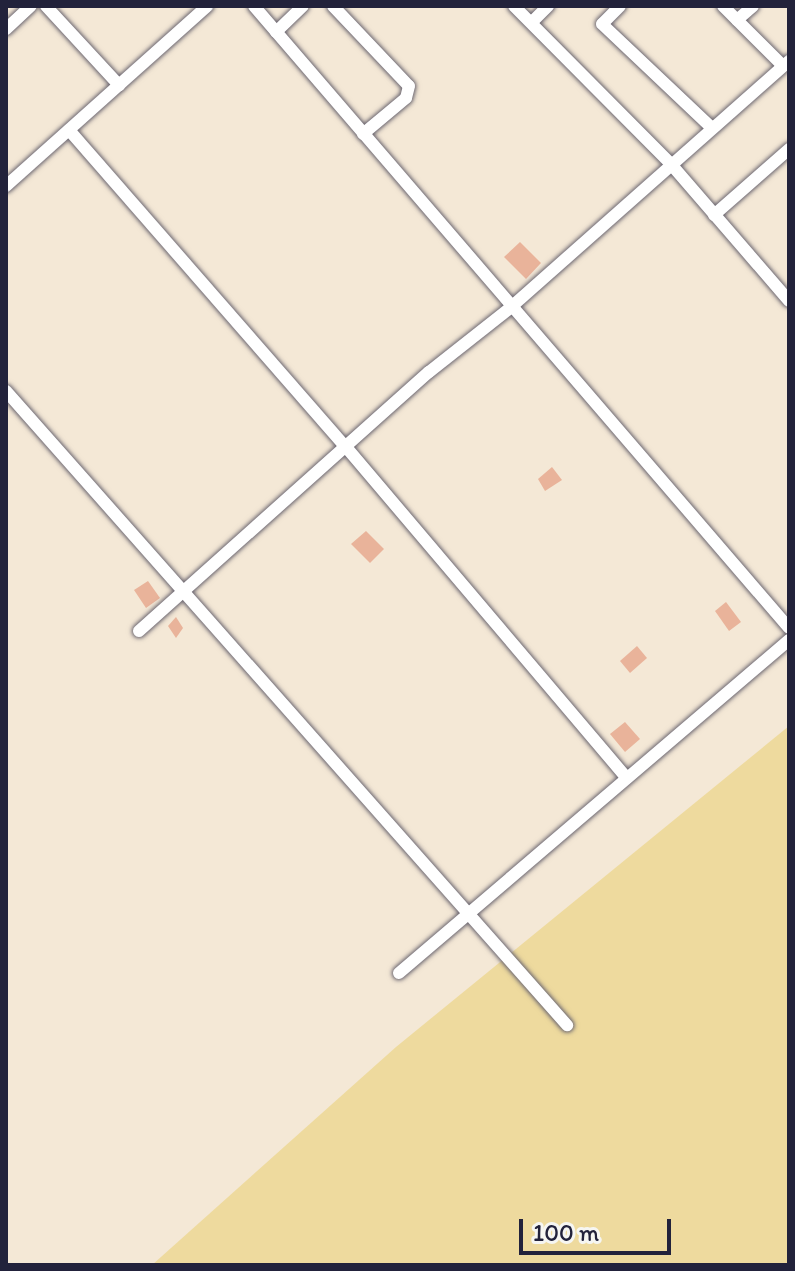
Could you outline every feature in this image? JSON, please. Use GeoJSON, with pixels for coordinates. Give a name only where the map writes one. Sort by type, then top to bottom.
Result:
{"type":"FeatureCollection","features":[{"type":"Feature","properties":{"kind":"street"},"geometry":{"type":"LineString","coordinates":[[6,29],[31,6]]}},
{"type":"Feature","properties":{"kind":"street"},"geometry":{"type":"LineString","coordinates":[[46,6],[119,85]]}},
{"type":"Feature","properties":{"kind":"street"},"geometry":{"type":"LineString","coordinates":[[6,186],[207,6]]}},
{"type":"Feature","properties":{"kind":"street"},"geometry":{"type":"LineString","coordinates":[[254,6],[510,308],[789,628]]}},
{"type":"Feature","properties":{"kind":"street"},"geometry":{"type":"LineString","coordinates":[[276,32],[303,6]]}},
{"type":"Feature","properties":{"kind":"street"},"geometry":{"type":"LineString","coordinates":[[333,6],[409,86],[406,98],[363,134]]}},
{"type":"Feature","properties":{"kind":"street"},"geometry":{"type":"LineString","coordinates":[[514,6],[670,163],[789,301]]}},
{"type":"Feature","properties":{"kind":"street"},"geometry":{"type":"LineString","coordinates":[[532,22],[548,6]]}},
{"type":"Feature","properties":{"kind":"street"},"geometry":{"type":"LineString","coordinates":[[620,6],[602,24],[711,127]]}},
{"type":"Feature","properties":{"kind":"street"},"geometry":{"type":"LineString","coordinates":[[139,631],[429,372],[510,308],[786,63],[723,6]]}},
{"type":"Feature","properties":{"kind":"street"},"geometry":{"type":"LineString","coordinates":[[737,20],[753,6]]}},
{"type":"Feature","properties":{"kind":"street"},"geometry":{"type":"LineString","coordinates":[[69,130],[346,447],[627,778]]}},
{"type":"Feature","properties":{"kind":"street"},"geometry":{"type":"LineString","coordinates":[[714,215],[789,149]]}},
{"type":"Feature","properties":{"kind":"street"},"geometry":{"type":"LineString","coordinates":[[6,391],[567,1025]]}},
{"type":"Feature","properties":{"kind":"street"},"geometry":{"type":"LineString","coordinates":[[399,973],[789,640]]}},
{"type":"Feature","properties":{"kind":"sand"},"geometry":{"type":"Polygon","coordinates":[[[789,726],[789,1265],[152,1265],[396,1047],[789,726]]]}},
{"type":"Feature","properties":{"kind":"building"},"geometry":{"type":"Polygon","coordinates":[[[520,242],[541,263],[526,279],[504,257],[520,242]]]}},
{"type":"Feature","properties":{"kind":"building"},"geometry":{"type":"Polygon","coordinates":[[[552,467],[562,480],[545,491],[538,479],[552,467]]]}},
{"type":"Feature","properties":{"kind":"building"},"geometry":{"type":"Polygon","coordinates":[[[366,531],[384,549],[370,563],[351,544],[366,531]]]}},
{"type":"Feature","properties":{"kind":"building"},"geometry":{"type":"Polygon","coordinates":[[[148,581],[160,598],[146,608],[134,590],[148,581]]]}},
{"type":"Feature","properties":{"kind":"building"},"geometry":{"type":"Polygon","coordinates":[[[726,602],[741,622],[729,631],[715,611],[726,602]]]}},
{"type":"Feature","properties":{"kind":"building"},"geometry":{"type":"Polygon","coordinates":[[[176,617],[183,628],[176,638],[168,626],[176,617]]]}},
{"type":"Feature","properties":{"kind":"building"},"geometry":{"type":"Polygon","coordinates":[[[637,646],[647,658],[630,673],[620,661],[637,646]]]}},
{"type":"Feature","properties":{"kind":"building"},"geometry":{"type":"Polygon","coordinates":[[[625,722],[640,739],[625,752],[610,734],[625,722]]]}}]}
